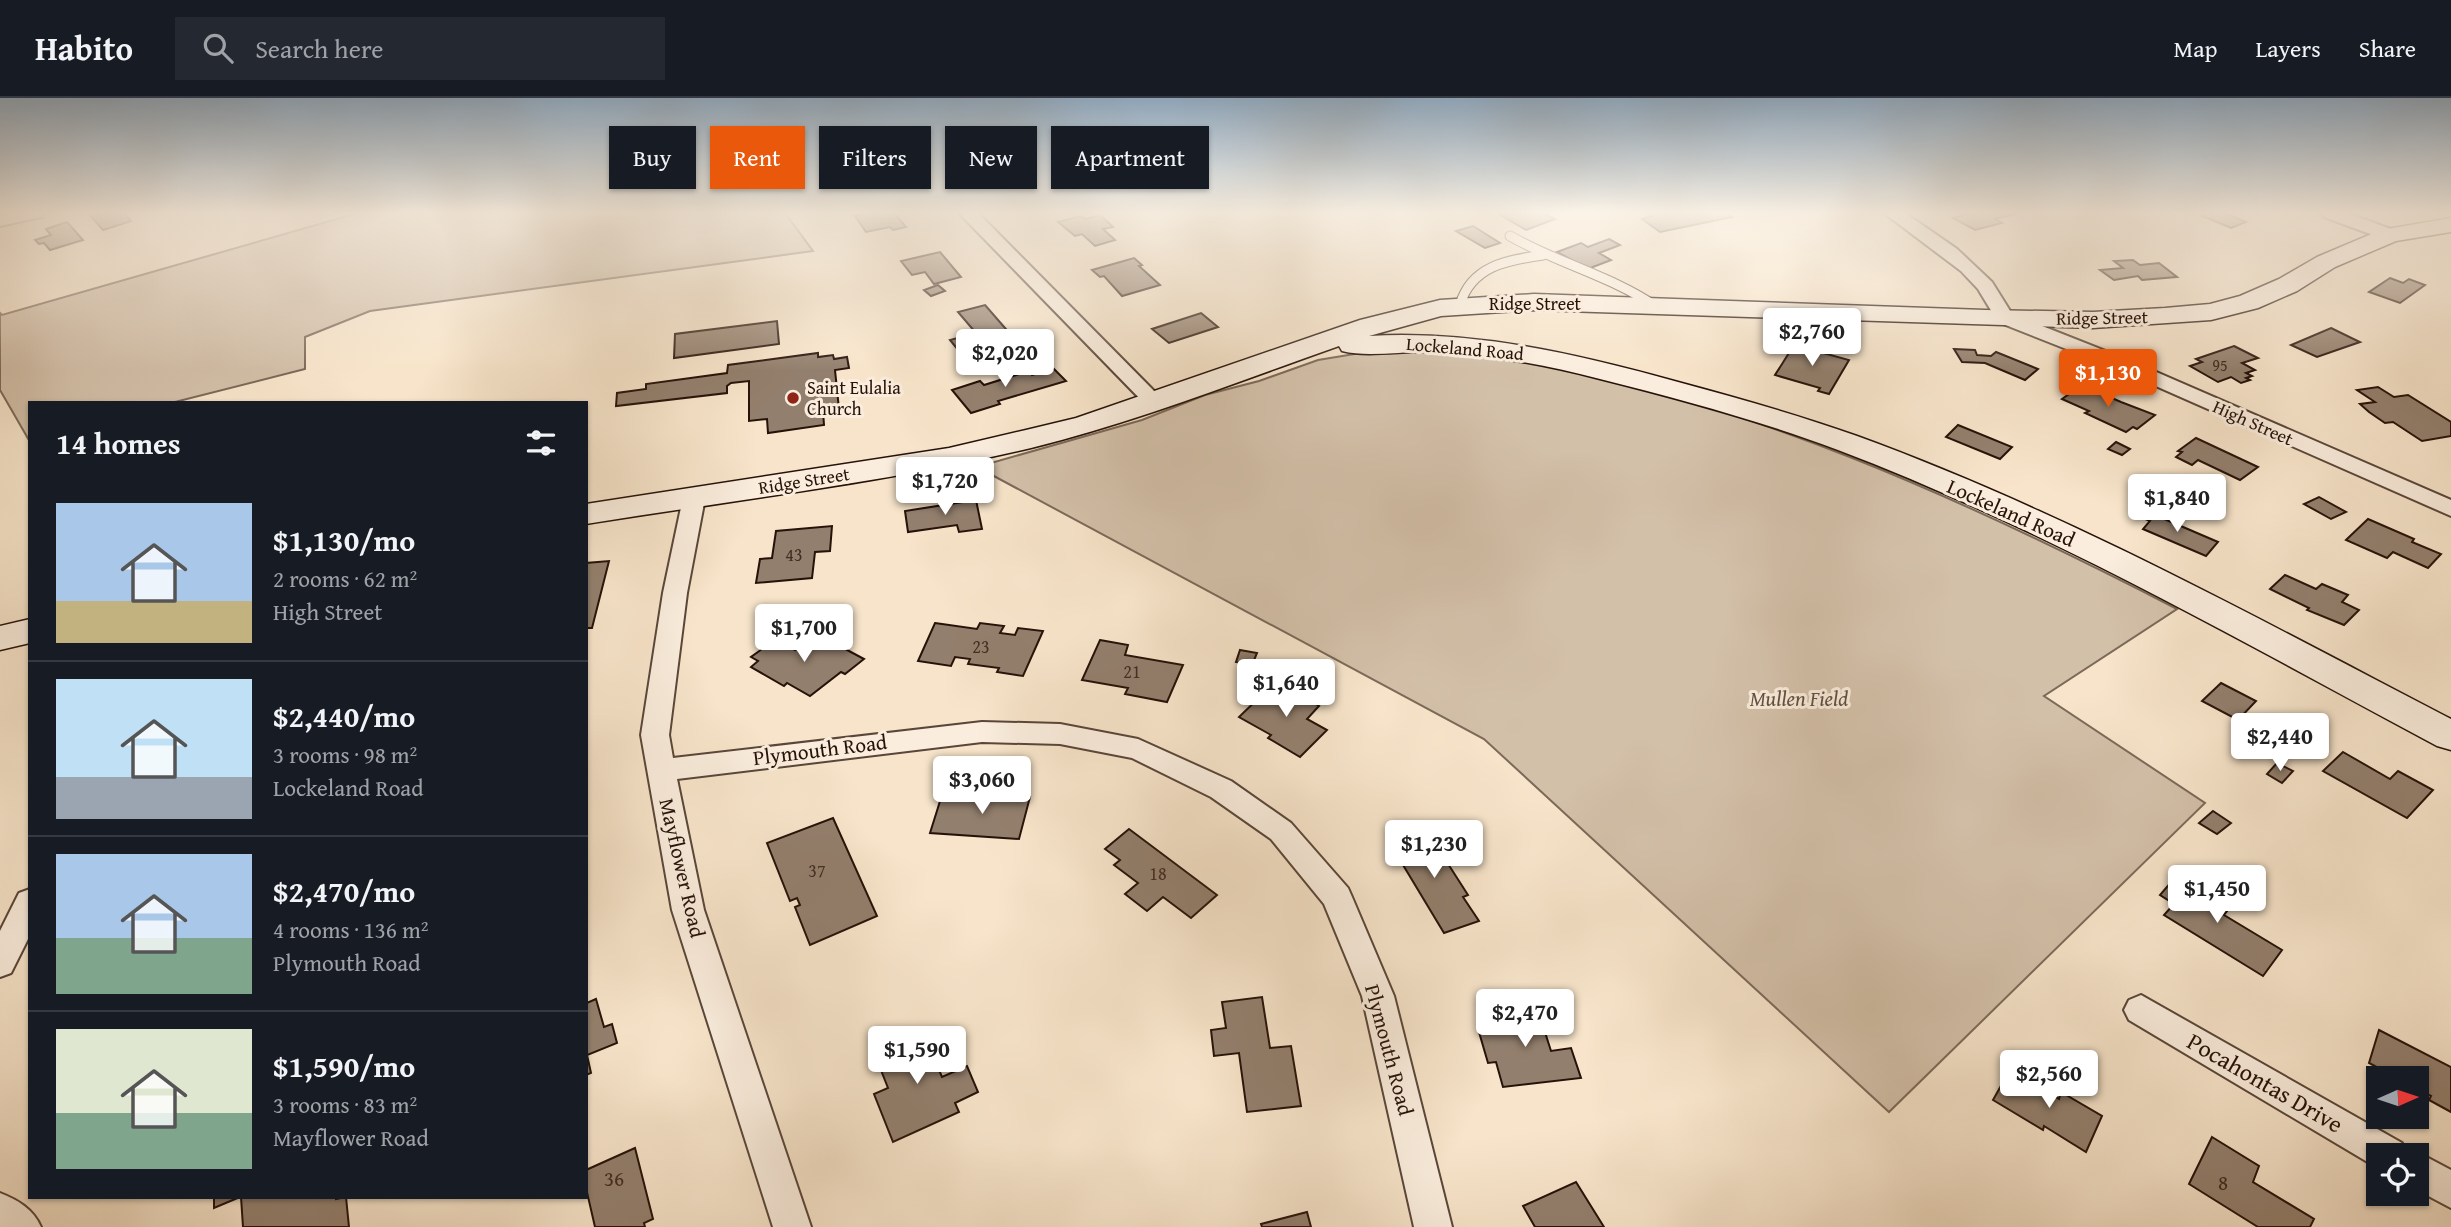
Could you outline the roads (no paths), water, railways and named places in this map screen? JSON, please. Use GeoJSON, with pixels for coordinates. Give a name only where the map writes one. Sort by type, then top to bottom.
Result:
{"type":"FeatureCollection","features":[{"type":"Feature","properties":{"kind":"main road","name":"Ridge Street"},"geometry":{"type":"LineString","coordinates":[[588,514],[949,457],[1087,424],[1405,315],[1460,305],[1534,302],[2093,320],[2211,312],[2249,302],[2273,292],[2319,266]]}},
{"type":"Feature","properties":{"kind":"main road","name":"Lockeland Road"},"geometry":{"type":"LineString","coordinates":[[1534,302],[1533,337],[1545,357]]}},
{"type":"Feature","properties":{"kind":"main road","name":"Lockeland Road"},"geometry":{"type":"LineString","coordinates":[[1302,349],[1425,342],[1545,357],[1626,376],[1724,404],[1869,451],[2131,567],[2451,736]]}},
{"type":"Feature","properties":{"kind":"main road"},"geometry":{"type":"LineString","coordinates":[[0,638],[28,631]]}},
{"type":"Feature","properties":{"kind":"street"},"geometry":{"type":"LineString","coordinates":[[1020,266],[1154,402]]}},
{"type":"Feature","properties":{"kind":"street"},"geometry":{"type":"LineString","coordinates":[[1964,266],[1985,286],[2005,318]]}},
{"type":"Feature","properties":{"kind":"street","name":"High Street"},"geometry":{"type":"LineString","coordinates":[[2005,318],[2124,365],[2451,509]]}},
{"type":"Feature","properties":{"kind":"street","name":"Mayflower Road"},"geometry":{"type":"LineString","coordinates":[[694,498],[661,681],[655,735],[688,910],[792,1227]]}},
{"type":"Feature","properties":{"kind":"street","name":"Plymouth Road"},"geometry":{"type":"LineString","coordinates":[[660,770],[982,732],[1060,734],[1138,749],[1221,789],[1281,831],[1338,897],[1378,996],[1433,1227]]}},
{"type":"Feature","properties":{"kind":"street"},"geometry":{"type":"LineString","coordinates":[[0,962],[28,906]]}},
{"type":"Feature","properties":{"kind":"street","name":"Pocahontas Drive"},"geometry":{"type":"LineString","coordinates":[[2141,1010],[2368,1143]]}},
{"type":"Feature","properties":{"kind":"street"},"geometry":{"type":"LineString","coordinates":[[2429,1177],[2451,1190]]}},
{"type":"Feature","properties":{"kind":"street"},"geometry":{"type":"LineString","coordinates":[[0,1211],[22,1227]]}},
{"type":"Feature","properties":{"kind":"lane"},"geometry":{"type":"LineString","coordinates":[[1460,305],[1465,286],[1471,280],[1500,266]]}},
{"type":"Feature","properties":{"kind":"lane"},"geometry":{"type":"LineString","coordinates":[[1568,266],[1623,287],[1655,306]]}},
{"type":"Feature","properties":{"kind":"place","name":"Saint Eulalia Church"},"geometry":{"type":"Point","coordinates":[793,398]}},
{"type":"Feature","properties":{"kind":"park label","name":"Mullen Field"},"geometry":{"type":"Point","coordinates":[1799,699]}}]}
